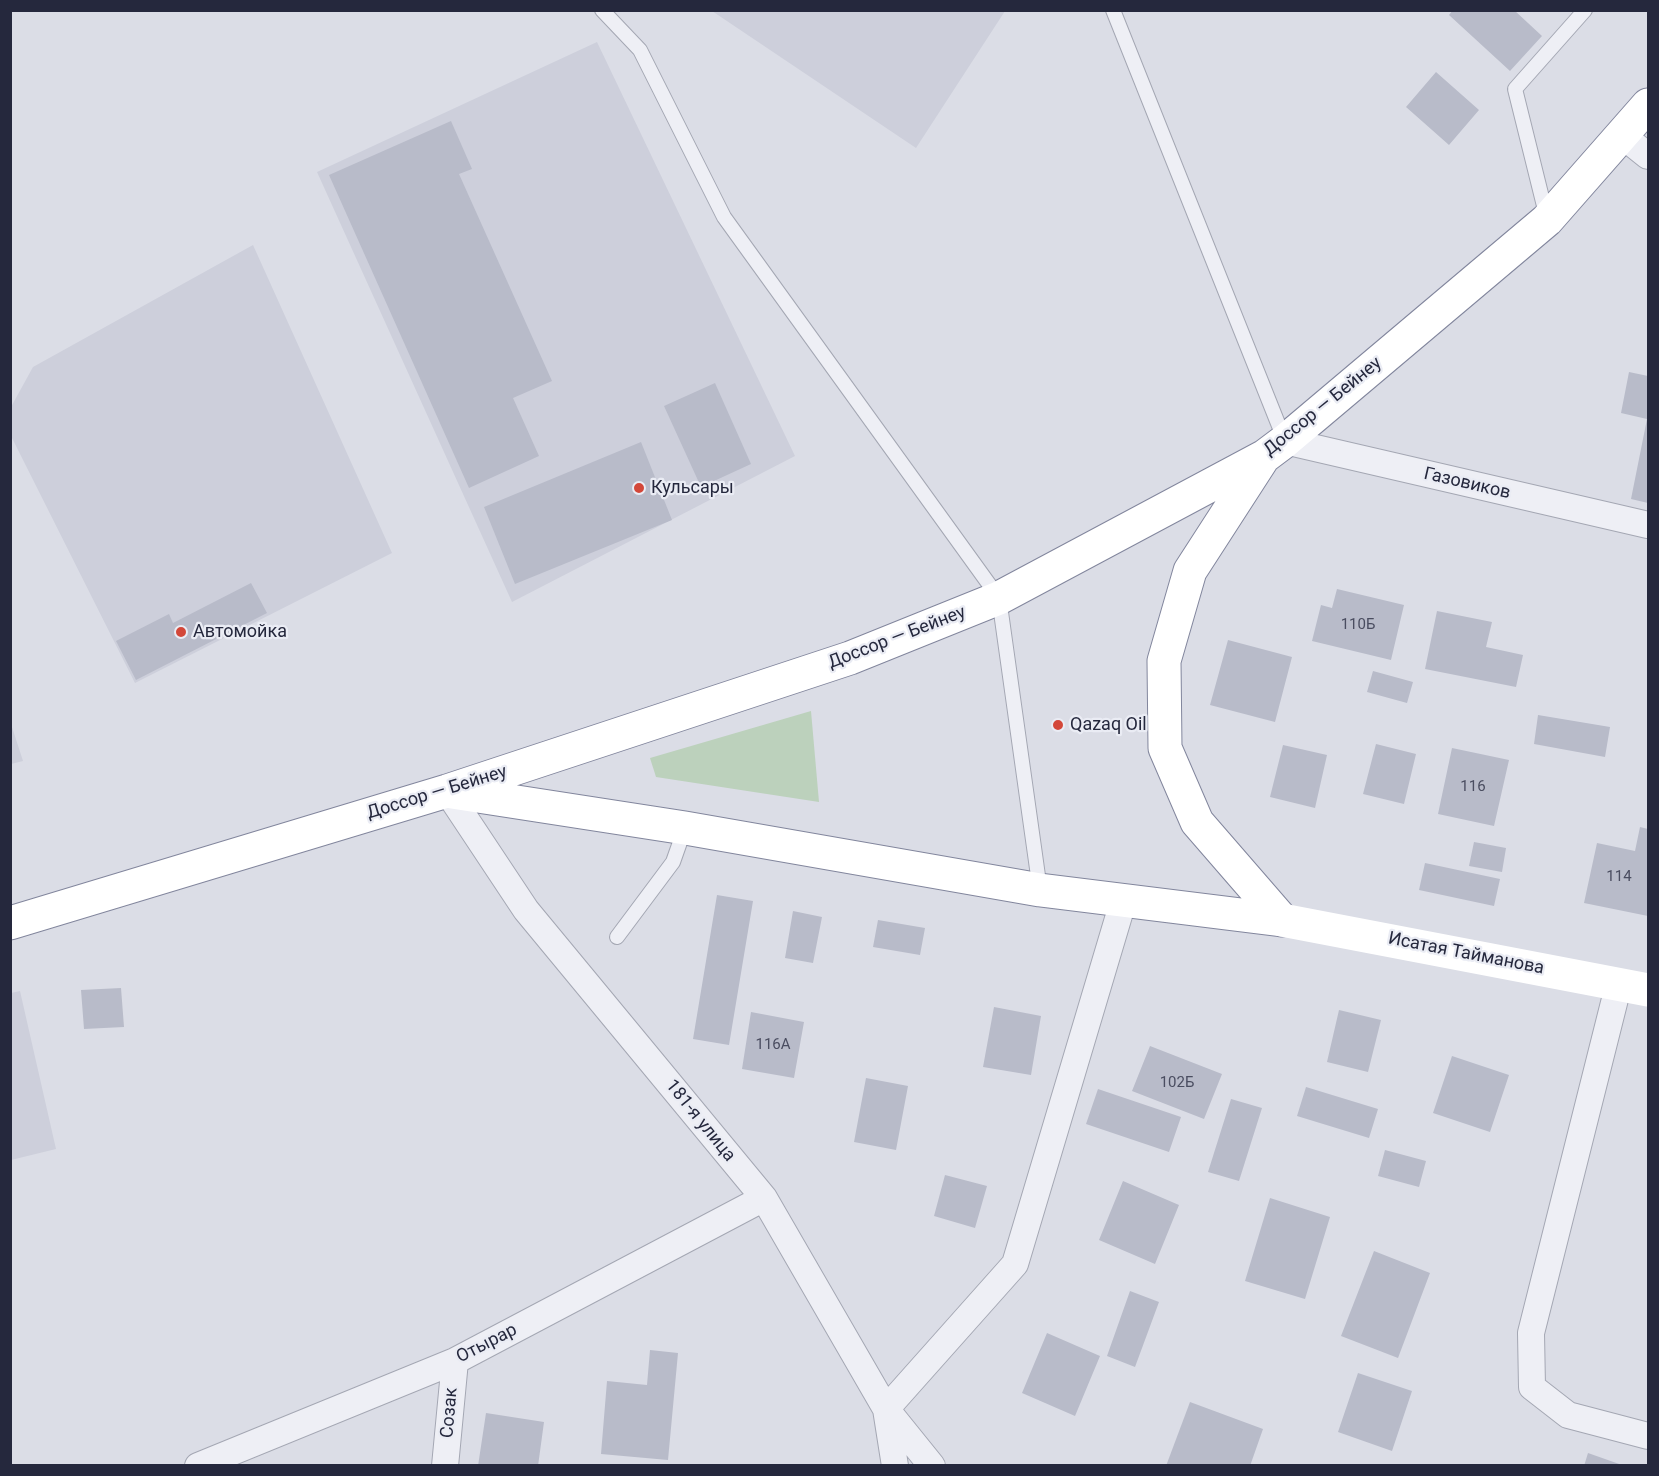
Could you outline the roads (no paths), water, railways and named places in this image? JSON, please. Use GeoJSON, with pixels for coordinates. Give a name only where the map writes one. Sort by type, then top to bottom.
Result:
{"type":"FeatureCollection","features":[{"type":"Feature","properties":{"kind":"main road","name":"Доссор — Бейнеу"},"geometry":{"type":"LineString","coordinates":[[10,923],[447,791],[850,658],[999,598],[1275,449],[1547,220],[1648,105]]}},
{"type":"Feature","properties":{"kind":"main road"},"geometry":{"type":"LineString","coordinates":[[1275,449],[1190,571],[1164,661],[1165,748],[1197,822],[1282,920]]}},
{"type":"Feature","properties":{"kind":"main road","name":"Исатая Тайманова"},"geometry":{"type":"LineString","coordinates":[[447,791],[685,828],[1040,890],[1282,920],[1634,986]]}},
{"type":"Feature","properties":{"kind":"street"},"geometry":{"type":"LineString","coordinates":[[1623,136],[1648,156]]}},
{"type":"Feature","properties":{"kind":"street","name":"Газовиков"},"geometry":{"type":"LineString","coordinates":[[1275,449],[1648,525]]}},
{"type":"Feature","properties":{"kind":"street","name":"181-я улица"},"geometry":{"type":"LineString","coordinates":[[447,791],[526,910],[764,1198],[886,1409],[932,1466]]}},
{"type":"Feature","properties":{"kind":"street"},"geometry":{"type":"LineString","coordinates":[[896,1466],[886,1409],[1015,1264],[1123,902]]}},
{"type":"Feature","properties":{"kind":"street"},"geometry":{"type":"LineString","coordinates":[[1634,986],[1531,1333],[1532,1387],[1568,1414],[1648,1436]]}},
{"type":"Feature","properties":{"kind":"street","name":"Отырар"},"geometry":{"type":"LineString","coordinates":[[198,1466],[455,1361],[764,1198]]}},
{"type":"Feature","properties":{"kind":"street","name":"Созак"},"geometry":{"type":"LineString","coordinates":[[445,1466],[455,1361]]}},
{"type":"Feature","properties":{"kind":"lane"},"geometry":{"type":"LineString","coordinates":[[602,10],[639,50],[724,217],[999,598],[1040,890]]}},
{"type":"Feature","properties":{"kind":"lane"},"geometry":{"type":"LineString","coordinates":[[1113,10],[1275,449]]}},
{"type":"Feature","properties":{"kind":"lane"},"geometry":{"type":"LineString","coordinates":[[1547,220],[1515,88],[1585,10]]}},
{"type":"Feature","properties":{"kind":"lane"},"geometry":{"type":"LineString","coordinates":[[617,937],[673,862],[685,828]]}},
{"type":"Feature","properties":{"kind":"place","name":"Кульсары"},"geometry":{"type":"Point","coordinates":[639,488]}},
{"type":"Feature","properties":{"kind":"place","name":"Автомойка"},"geometry":{"type":"Point","coordinates":[181,632]}},
{"type":"Feature","properties":{"kind":"place","name":"Qazaq Oil"},"geometry":{"type":"Point","coordinates":[1058,725]}}]}
